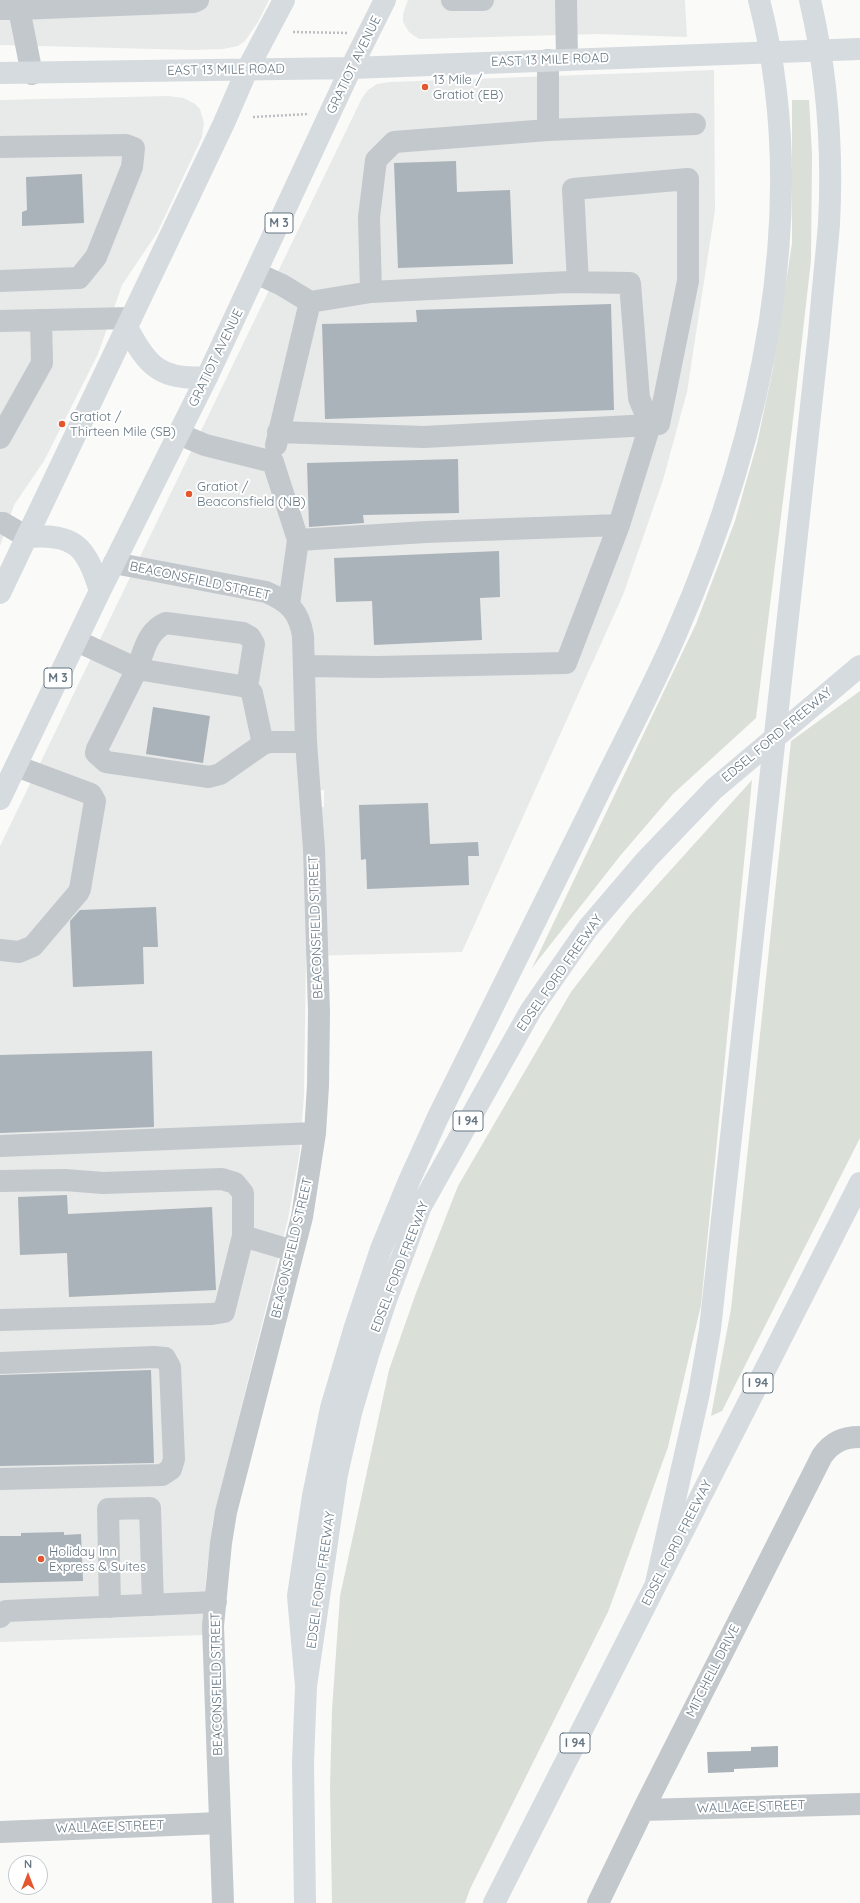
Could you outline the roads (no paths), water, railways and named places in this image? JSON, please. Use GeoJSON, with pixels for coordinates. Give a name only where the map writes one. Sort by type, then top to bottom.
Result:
{"type":"FeatureCollection","features":[{"type":"Feature","properties":{"kind":"main road"},"geometry":{"type":"LineString","coordinates":[[0,593],[224,123],[247,70],[284,0]]}},
{"type":"Feature","properties":{"kind":"main road","name":"GRATIOT AVENUE"},"geometry":{"type":"LineString","coordinates":[[0,800],[100,591],[207,377],[351,68],[385,0]]}},
{"type":"Feature","properties":{"kind":"main road"},"geometry":{"type":"LineString","coordinates":[[306,1686],[298,1596],[313,1496],[331,1408],[354,1330],[381,1249],[438,1116],[675,636],[708,552],[746,433],[762,360],[775,277],[781,210],[781,154],[777,100],[773,67],[759,0]]}},
{"type":"Feature","properties":{"kind":"main road"},"geometry":{"type":"LineString","coordinates":[[656,1583],[696,1406],[710,1329],[819,333],[828,224],[829,149],[826,97],[819,42],[810,0]]}},
{"type":"Feature","properties":{"kind":"main road","name":"EAST 13 MILE ROAD"},"geometry":{"type":"LineString","coordinates":[[0,73],[32,74],[351,68],[860,49]]}},
{"type":"Feature","properties":{"kind":"main road"},"geometry":{"type":"LineString","coordinates":[[129,322],[137,345],[148,360],[161,371],[173,376],[188,379],[207,377]]}},
{"type":"Feature","properties":{"kind":"main road"},"geometry":{"type":"LineString","coordinates":[[27,537],[56,536],[69,540],[78,546],[93,569],[100,591]]}},
{"type":"Feature","properties":{"kind":"main road","name":"EDSEL FORD FREEWAY"},"geometry":{"type":"LineString","coordinates":[[305,1903],[303,1763],[306,1686],[337,1474],[351,1413],[386,1300],[421,1206],[531,1010],[588,928],[647,859],[714,788],[860,666]]}},
{"type":"Feature","properties":{"kind":"main road","name":"EDSEL FORD FREEWAY"},"geometry":{"type":"LineString","coordinates":[[494,1903],[860,1182]]}},
{"type":"Feature","properties":{"kind":"street"},"geometry":{"type":"LineString","coordinates":[[32,74],[9,9],[83,3],[194,2],[198,0]]}},
{"type":"Feature","properties":{"kind":"street"},"geometry":{"type":"LineString","coordinates":[[452,0],[483,0]]}},
{"type":"Feature","properties":{"kind":"street"},"geometry":{"type":"LineString","coordinates":[[548,130],[566,0]]}},
{"type":"Feature","properties":{"kind":"street"},"geometry":{"type":"LineString","coordinates":[[371,292],[369,217],[376,160],[394,142],[548,130],[695,124]]}},
{"type":"Feature","properties":{"kind":"street"},"geometry":{"type":"LineString","coordinates":[[0,147],[126,145],[134,148],[132,167],[96,257],[79,278],[0,280]]}},
{"type":"Feature","properties":{"kind":"street"},"geometry":{"type":"LineString","coordinates":[[278,432],[424,437],[659,424],[688,281],[688,179],[573,189],[578,282]]}},
{"type":"Feature","properties":{"kind":"street"},"geometry":{"type":"LineString","coordinates":[[256,273],[282,285],[310,302],[371,292],[578,282],[630,283],[639,398],[650,425],[619,525],[566,663],[377,667],[304,666]]}},
{"type":"Feature","properties":{"kind":"street"},"geometry":{"type":"LineString","coordinates":[[289,604],[298,540],[273,462],[278,432],[310,302]]}},
{"type":"Feature","properties":{"kind":"street"},"geometry":{"type":"LineString","coordinates":[[0,438],[42,363],[40,320]]}},
{"type":"Feature","properties":{"kind":"street"},"geometry":{"type":"LineString","coordinates":[[0,321],[40,320],[129,322]]}},
{"type":"Feature","properties":{"kind":"street"},"geometry":{"type":"LineString","coordinates":[[178,434],[205,445],[273,462]]}},
{"type":"Feature","properties":{"kind":"street"},"geometry":{"type":"LineString","coordinates":[[0,523],[3,523],[27,537]]}},
{"type":"Feature","properties":{"kind":"street"},"geometry":{"type":"LineString","coordinates":[[298,540],[426,532],[619,525]]}},
{"type":"Feature","properties":{"kind":"street","name":"BEACONSFIELD STREET"},"geometry":{"type":"LineString","coordinates":[[114,563],[252,588],[266,592],[289,604],[301,625],[304,666],[306,742],[314,849],[319,1012],[318,1086],[315,1133],[302,1217],[226,1512],[221,1543],[213,1626],[223,1903]]}},
{"type":"Feature","properties":{"kind":"street"},"geometry":{"type":"LineString","coordinates":[[247,687],[254,644],[250,637],[243,633],[166,623],[158,626],[151,632],[137,669],[97,749],[96,754],[102,760],[209,777],[220,774],[263,744],[269,742],[306,742]]}},
{"type":"Feature","properties":{"kind":"street"},"geometry":{"type":"LineString","coordinates":[[77,641],[137,669],[247,687],[252,693],[263,744]]}},
{"type":"Feature","properties":{"kind":"street"},"geometry":{"type":"LineString","coordinates":[[0,950],[19,952],[33,946],[78,893],[80,889],[95,801],[91,794],[16,766]]}},
{"type":"Feature","properties":{"kind":"street"},"geometry":{"type":"LineString","coordinates":[[0,1146],[315,1133]]}},
{"type":"Feature","properties":{"kind":"street"},"geometry":{"type":"LineString","coordinates":[[0,1181],[66,1180],[102,1183],[222,1179],[235,1183],[243,1193],[243,1236],[224,1312],[212,1314],[0,1320]]}},
{"type":"Feature","properties":{"kind":"street"},"geometry":{"type":"LineString","coordinates":[[243,1236],[293,1251]]}},
{"type":"Feature","properties":{"kind":"street"},"geometry":{"type":"LineString","coordinates":[[0,1363],[154,1357],[165,1358],[170,1367],[174,1459],[170,1469],[162,1475],[0,1479]]}},
{"type":"Feature","properties":{"kind":"street","name":"MITCHELL DRIVE"},"geometry":{"type":"LineString","coordinates":[[598,1903],[643,1810],[822,1456],[828,1448],[842,1439],[860,1437]]}},
{"type":"Feature","properties":{"kind":"street"},"geometry":{"type":"LineString","coordinates":[[110,1607],[108,1509],[150,1508],[153,1605]]}},
{"type":"Feature","properties":{"kind":"street"},"geometry":{"type":"LineString","coordinates":[[2,1612],[216,1602]]}},
{"type":"Feature","properties":{"kind":"street","name":"WALLACE STREET"},"geometry":{"type":"LineString","coordinates":[[643,1810],[860,1804]]}},
{"type":"Feature","properties":{"kind":"street","name":"WALLACE STREET"},"geometry":{"type":"LineString","coordinates":[[0,1832],[220,1823]]}},
{"type":"Feature","properties":{"kind":"place","name":"13 Mile / Gratiot (EB)"},"geometry":{"type":"Point","coordinates":[425,87]}},
{"type":"Feature","properties":{"kind":"place","name":"Gratiot / Thirteen Mile (SB)"},"geometry":{"type":"Point","coordinates":[62,424]}},
{"type":"Feature","properties":{"kind":"place","name":"Gratiot / Beaconsfield (NB)"},"geometry":{"type":"Point","coordinates":[189,494]}},
{"type":"Feature","properties":{"kind":"place","name":"Holiday Inn Express & Suites"},"geometry":{"type":"Point","coordinates":[41,1559]}}]}
